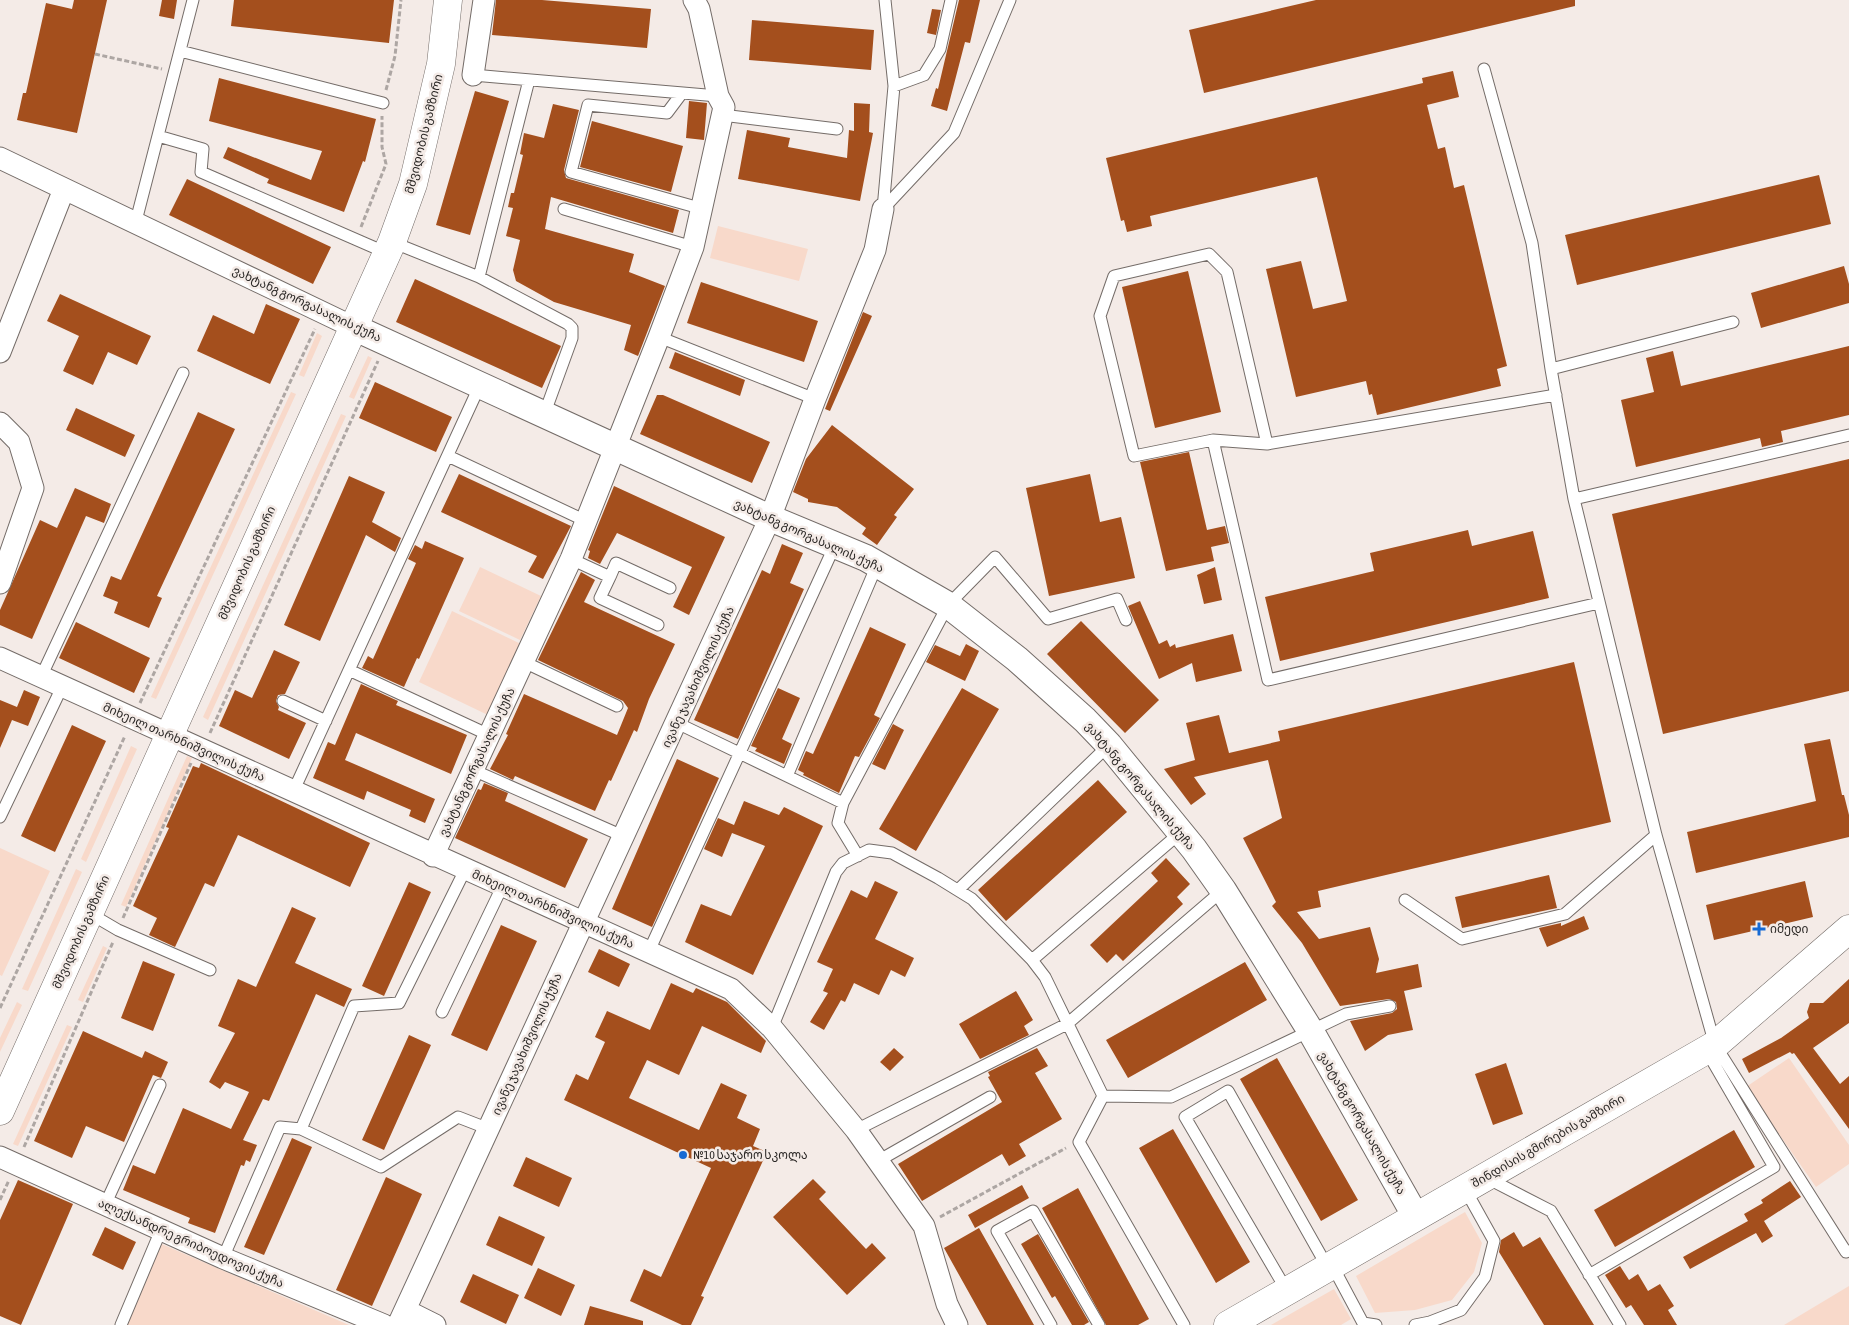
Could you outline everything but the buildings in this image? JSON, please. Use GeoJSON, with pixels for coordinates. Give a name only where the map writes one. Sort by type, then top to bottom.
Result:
{"type":"FeatureCollection","features":[{"type":"Feature","properties":{"kind":"main road","name":"მშვიდობის გამზირი"},"geometry":{"type":"LineString","coordinates":[[0,1111],[390,247],[413,184],[442,64],[448,0]]}},
{"type":"Feature","properties":{"kind":"main road","name":"შინდისის გმირების გამზირი"},"geometry":{"type":"LineString","coordinates":[[1228,1325],[1711,1047],[1849,929]]}},
{"type":"Feature","properties":{"kind":"street"},"geometry":{"type":"LineString","coordinates":[[473,75],[484,0]]}},
{"type":"Feature","properties":{"kind":"street","name":"ვახტანგ გორგასალის ქუჩა"},"geometry":{"type":"LineString","coordinates":[[433,856],[571,559],[693,247],[703,209],[720,105],[700,9],[694,0]]}},
{"type":"Feature","properties":{"kind":"street","name":"ვახტანგ გორგასალის ქუჩა"},"geometry":{"type":"LineString","coordinates":[[0,158],[353,327],[615,448],[878,565],[948,604],[1017,659],[1085,720],[1109,745],[1180,833],[1223,890],[1310,1030],[1416,1217]]}},
{"type":"Feature","properties":{"kind":"street"},"geometry":{"type":"LineString","coordinates":[[0,352],[64,190]]}},
{"type":"Feature","properties":{"kind":"street","name":"ივანე ჯავახიშვილის ქუჩა"},"geometry":{"type":"LineString","coordinates":[[401,1317],[582,923],[625,837],[770,518],[815,399],[876,250],[883,209]]}},
{"type":"Feature","properties":{"kind":"street"},"geometry":{"type":"LineString","coordinates":[[0,423],[19,442],[33,488],[0,583]]}},
{"type":"Feature","properties":{"kind":"street","name":"მიხეილ თარხნიშვილის ქუჩა"},"geometry":{"type":"LineString","coordinates":[[0,658],[433,856],[731,989],[772,1028],[856,1130],[924,1226],[947,1304],[957,1325]]}},
{"type":"Feature","properties":{"kind":"street","name":"ალექსანდრე გრიბოედოვის ქუჩა"},"geometry":{"type":"LineString","coordinates":[[8,1161],[223,1258],[384,1325]]}},
{"type":"Feature","properties":{"kind":"street"},"geometry":{"type":"LineString","coordinates":[[401,1317],[436,1325]]}},
{"type":"Feature","properties":{"kind":"lane"},"geometry":{"type":"LineString","coordinates":[[136,222],[193,0]]}},
{"type":"Feature","properties":{"kind":"lane","name":"ივანე ჯავახიშვილის ქუჩა"},"geometry":{"type":"LineString","coordinates":[[883,209],[894,86],[885,0]]}},
{"type":"Feature","properties":{"kind":"lane"},"geometry":{"type":"LineString","coordinates":[[894,86],[924,75],[940,49],[951,0]]}},
{"type":"Feature","properties":{"kind":"lane"},"geometry":{"type":"LineString","coordinates":[[883,209],[954,133],[1010,0]]}},
{"type":"Feature","properties":{"kind":"lane"},"geometry":{"type":"LineString","coordinates":[[180,51],[383,103]]}},
{"type":"Feature","properties":{"kind":"lane"},"geometry":{"type":"LineString","coordinates":[[1484,69],[1532,243],[1551,370],[1574,499],[1656,835],[1711,1047],[1774,1167],[1590,1275]]}},
{"type":"Feature","properties":{"kind":"lane"},"geometry":{"type":"LineString","coordinates":[[473,75],[682,93],[720,105],[837,129]]}},
{"type":"Feature","properties":{"kind":"lane"},"geometry":{"type":"LineString","coordinates":[[479,277],[529,80]]}},
{"type":"Feature","properties":{"kind":"lane"},"geometry":{"type":"LineString","coordinates":[[682,93],[667,113],[588,105],[571,172],[703,209]]}},
{"type":"Feature","properties":{"kind":"lane"},"geometry":{"type":"LineString","coordinates":[[158,136],[203,149],[201,172],[357,239],[390,247],[479,277],[568,324],[572,328],[572,338],[544,415]]}},
{"type":"Feature","properties":{"kind":"lane"},"geometry":{"type":"LineString","coordinates":[[564,209],[693,247]]}},
{"type":"Feature","properties":{"kind":"lane"},"geometry":{"type":"LineString","coordinates":[[1267,444],[1227,272],[1209,254],[1114,276],[1100,316],[1134,456],[1213,440],[1267,444],[1556,395]]}},
{"type":"Feature","properties":{"kind":"lane"},"geometry":{"type":"LineString","coordinates":[[1551,370],[1733,322]]}},
{"type":"Feature","properties":{"kind":"lane"},"geometry":{"type":"LineString","coordinates":[[659,337],[815,399]]}},
{"type":"Feature","properties":{"kind":"lane"},"geometry":{"type":"LineString","coordinates":[[41,677],[184,373]]}},
{"type":"Feature","properties":{"kind":"lane"},"geometry":{"type":"LineString","coordinates":[[293,792],[480,385]]}},
{"type":"Feature","properties":{"kind":"lane"},"geometry":{"type":"LineString","coordinates":[[1574,499],[1849,435]]}},
{"type":"Feature","properties":{"kind":"lane"},"geometry":{"type":"LineString","coordinates":[[1213,440],[1268,680],[1599,603]]}},
{"type":"Feature","properties":{"kind":"lane"},"geometry":{"type":"LineString","coordinates":[[448,456],[586,521]]}},
{"type":"Feature","properties":{"kind":"lane"},"geometry":{"type":"LineString","coordinates":[[649,951],[835,546]]}},
{"type":"Feature","properties":{"kind":"lane"},"geometry":{"type":"LineString","coordinates":[[858,856],[838,823],[843,803],[948,604],[995,557],[1048,619],[1117,599],[1126,620]]}},
{"type":"Feature","properties":{"kind":"lane"},"geometry":{"type":"LineString","coordinates":[[571,559],[610,577]]}},
{"type":"Feature","properties":{"kind":"lane"},"geometry":{"type":"LineString","coordinates":[[658,625],[600,598],[616,564],[670,588]]}},
{"type":"Feature","properties":{"kind":"lane"},"geometry":{"type":"LineString","coordinates":[[787,776],[878,565]]}},
{"type":"Feature","properties":{"kind":"lane"},"geometry":{"type":"LineString","coordinates":[[524,662],[617,706]]}},
{"type":"Feature","properties":{"kind":"lane"},"geometry":{"type":"LineString","coordinates":[[349,670],[490,735]]}},
{"type":"Feature","properties":{"kind":"lane"},"geometry":{"type":"LineString","coordinates":[[0,817],[62,687]]}},
{"type":"Feature","properties":{"kind":"lane"},"geometry":{"type":"LineString","coordinates":[[283,701],[326,721]]}},
{"type":"Feature","properties":{"kind":"lane"},"geometry":{"type":"LineString","coordinates":[[677,723],[843,803]]}},
{"type":"Feature","properties":{"kind":"lane"},"geometry":{"type":"LineString","coordinates":[[958,890],[1109,745]]}},
{"type":"Feature","properties":{"kind":"lane"},"geometry":{"type":"LineString","coordinates":[[473,770],[625,837]]}},
{"type":"Feature","properties":{"kind":"lane"},"geometry":{"type":"LineString","coordinates":[[1032,960],[1180,833]]}},
{"type":"Feature","properties":{"kind":"lane"},"geometry":{"type":"LineString","coordinates":[[1405,900],[1462,939],[1565,914],[1656,835]]}},
{"type":"Feature","properties":{"kind":"lane"},"geometry":{"type":"LineString","coordinates":[[772,1028],[836,872],[844,863],[869,850],[892,853],[972,899],[1032,960],[1045,977],[1103,1096]]}},
{"type":"Feature","properties":{"kind":"lane"},"geometry":{"type":"LineString","coordinates":[[302,1129],[354,1006],[399,1003],[465,870]]}},
{"type":"Feature","properties":{"kind":"lane"},"geometry":{"type":"LineString","coordinates":[[442,1012],[502,887]]}},
{"type":"Feature","properties":{"kind":"lane"},"geometry":{"type":"LineString","coordinates":[[856,1130],[1067,1024],[1223,890]]}},
{"type":"Feature","properties":{"kind":"lane"},"geometry":{"type":"LineString","coordinates":[[89,913],[118,930],[210,970]]}},
{"type":"Feature","properties":{"kind":"lane"},"geometry":{"type":"LineString","coordinates":[[1103,1096],[1171,1096],[1346,1014],[1390,1006]]}},
{"type":"Feature","properties":{"kind":"lane"},"geometry":{"type":"LineString","coordinates":[[1711,1047],[1846,1252],[1849,1252]]}},
{"type":"Feature","properties":{"kind":"lane"},"geometry":{"type":"LineString","coordinates":[[105,1205],[160,1085]]}},
{"type":"Feature","properties":{"kind":"lane"},"geometry":{"type":"LineString","coordinates":[[1287,1291],[1185,1117],[1228,1092],[1362,1324],[1376,1325]]}},
{"type":"Feature","properties":{"kind":"lane"},"geometry":{"type":"LineString","coordinates":[[1103,1096],[1079,1142],[1184,1325]]}},
{"type":"Feature","properties":{"kind":"lane"},"geometry":{"type":"LineString","coordinates":[[878,1161],[990,1097]]}},
{"type":"Feature","properties":{"kind":"lane"},"geometry":{"type":"LineString","coordinates":[[223,1258],[280,1127],[302,1129],[381,1167],[458,1117],[489,1129]]}},
{"type":"Feature","properties":{"kind":"lane"},"geometry":{"type":"LineString","coordinates":[[1475,1183],[1551,1211],[1620,1325]]}},
{"type":"Feature","properties":{"kind":"lane"},"geometry":{"type":"LineString","coordinates":[[1415,1325],[1430,1322],[1461,1310],[1485,1277],[1494,1242],[1475,1183]]}},
{"type":"Feature","properties":{"kind":"lane"},"geometry":{"type":"LineString","coordinates":[[1051,1325],[997,1231],[1033,1210],[1099,1325]]}},
{"type":"Feature","properties":{"kind":"lane"},"geometry":{"type":"LineString","coordinates":[[121,1325],[161,1230]]}},
{"type":"Feature","properties":{"kind":"path"},"geometry":{"type":"LineString","coordinates":[[357,239],[386,164],[382,147],[383,103],[395,56],[401,0]]}},
{"type":"Feature","properties":{"kind":"path"},"geometry":{"type":"LineString","coordinates":[[95,54],[174,72]]}},
{"type":"Feature","properties":{"kind":"path"},"geometry":{"type":"LineString","coordinates":[[0,1008],[315,329]]}},
{"type":"Feature","properties":{"kind":"path"},"geometry":{"type":"LineString","coordinates":[[0,1200],[8,1161],[118,930],[194,758],[202,750],[379,360]]}},
{"type":"Feature","properties":{"kind":"path"},"geometry":{"type":"LineString","coordinates":[[924,1226],[1079,1142]]}},
{"type":"Feature","properties":{"kind":"shaded area"},"geometry":{"type":"Polygon","coordinates":[[[718,226],[808,249],[799,281],[710,258],[718,226]]]}},
{"type":"Feature","properties":{"kind":"shaded area"},"geometry":{"type":"Polygon","coordinates":[[[317,333],[322,336],[304,377],[299,375],[317,333]]]}},
{"type":"Feature","properties":{"kind":"shaded area"},"geometry":{"type":"Polygon","coordinates":[[[368,356],[372,358],[354,399],[349,397],[368,356]]]}},
{"type":"Feature","properties":{"kind":"shaded area"},"geometry":{"type":"Polygon","coordinates":[[[291,392],[296,394],[156,699],[151,697],[291,392]]]}},
{"type":"Feature","properties":{"kind":"shaded area"},"geometry":{"type":"Polygon","coordinates":[[[341,414],[346,416],[208,720],[203,717],[341,414]]]}},
{"type":"Feature","properties":{"kind":"shaded area"},"geometry":{"type":"Polygon","coordinates":[[[480,567],[541,596],[520,640],[459,611],[480,567]]]}},
{"type":"Feature","properties":{"kind":"shaded area"},"geometry":{"type":"Polygon","coordinates":[[[452,611],[523,645],[490,716],[419,682],[452,611]]]}},
{"type":"Feature","properties":{"kind":"shaded area"},"geometry":{"type":"Polygon","coordinates":[[[131,746],[137,749],[86,862],[81,859],[131,746]]]}},
{"type":"Feature","properties":{"kind":"shaded area"},"geometry":{"type":"Polygon","coordinates":[[[187,756],[192,758],[126,907],[121,905],[187,756]]]}},
{"type":"Feature","properties":{"kind":"shaded area"},"geometry":{"type":"Polygon","coordinates":[[[0,848],[50,871],[2,976],[0,975],[0,848]]]}},
{"type":"Feature","properties":{"kind":"shaded area"},"geometry":{"type":"Polygon","coordinates":[[[76,869],[82,872],[28,991],[22,989],[76,869]]]}},
{"type":"Feature","properties":{"kind":"shaded area"},"geometry":{"type":"Polygon","coordinates":[[[103,946],[107,948],[83,1002],[78,1000],[103,946]]]}},
{"type":"Feature","properties":{"kind":"shaded area"},"geometry":{"type":"Polygon","coordinates":[[[17,1002],[22,1005],[0,1052],[0,1038],[17,1002]]]}},
{"type":"Feature","properties":{"kind":"shaded area"},"geometry":{"type":"Polygon","coordinates":[[[67,1025],[72,1027],[18,1146],[13,1144],[67,1025]]]}},
{"type":"Feature","properties":{"kind":"shaded area"},"geometry":{"type":"Polygon","coordinates":[[[1789,1058],[1849,1145],[1849,1164],[1816,1187],[1746,1087],[1789,1058]]]}},
{"type":"Feature","properties":{"kind":"shaded area"},"geometry":{"type":"Polygon","coordinates":[[[1465,1212],[1482,1243],[1474,1272],[1452,1300],[1415,1310],[1375,1313],[1356,1276],[1465,1212]]]}},
{"type":"Feature","properties":{"kind":"shaded area"},"geometry":{"type":"Polygon","coordinates":[[[157,1242],[349,1325],[121,1325],[157,1242]]]}},
{"type":"Feature","properties":{"kind":"shaded area"},"geometry":{"type":"Polygon","coordinates":[[[1849,1286],[1849,1325],[1784,1325],[1849,1286]]]}},
{"type":"Feature","properties":{"kind":"shaded area"},"geometry":{"type":"Polygon","coordinates":[[[1334,1289],[1351,1319],[1341,1325],[1271,1325],[1334,1289]]]}},
{"type":"Feature","properties":{"kind":"place","name":"იმედი"},"geometry":{"type":"Point","coordinates":[1759,929]}},
{"type":"Feature","properties":{"kind":"place","name":"№10 საჯარო სკოლა"},"geometry":{"type":"Point","coordinates":[683,1155]}}]}
